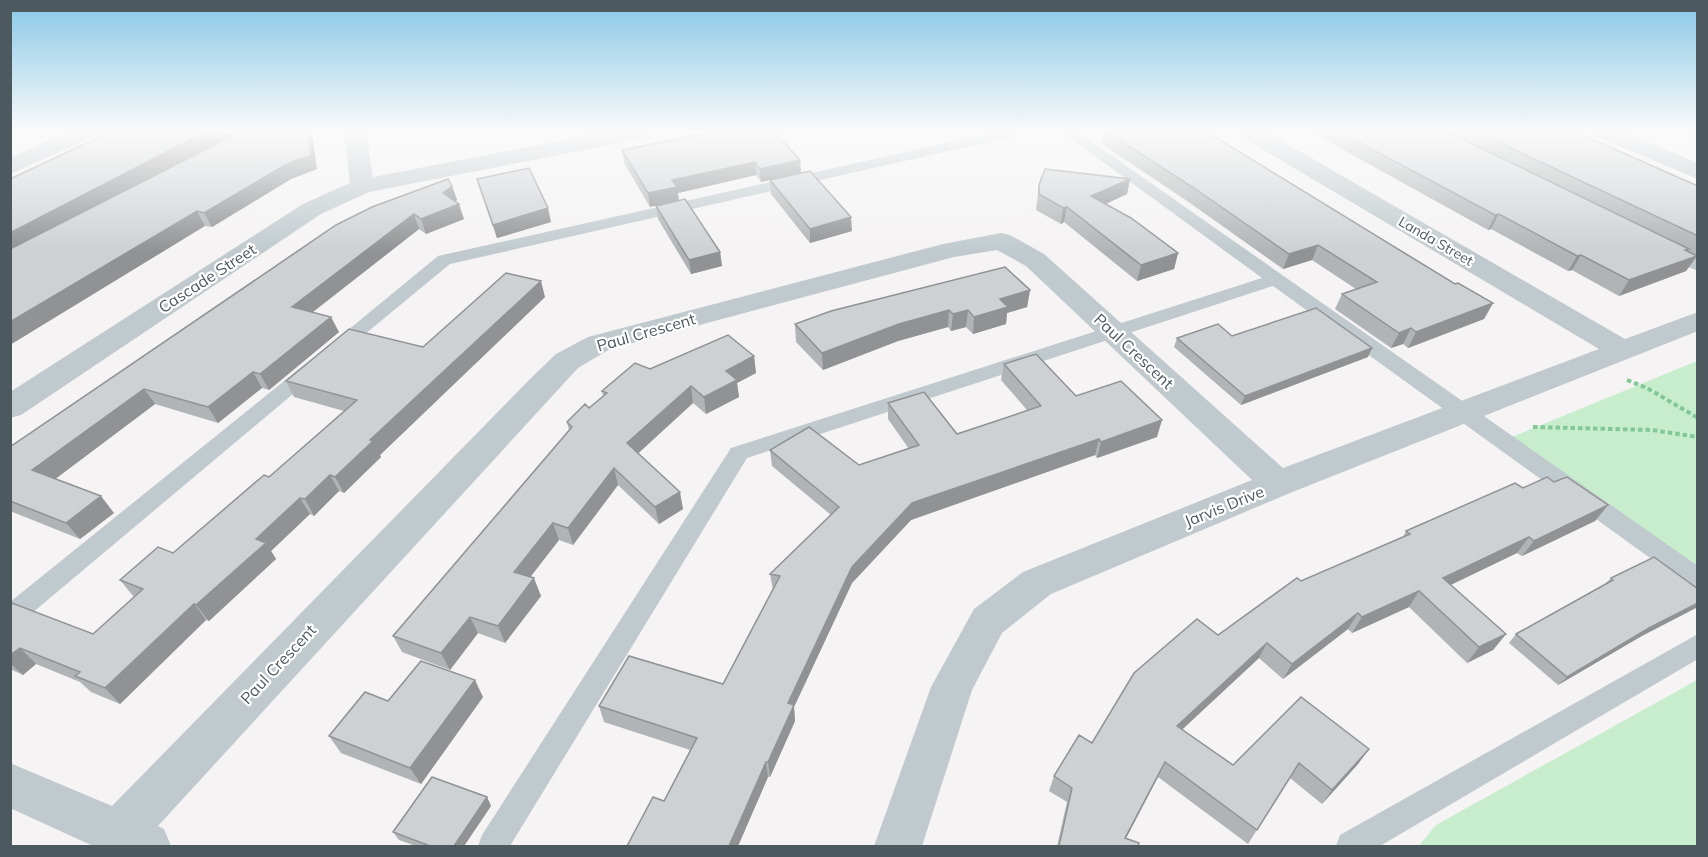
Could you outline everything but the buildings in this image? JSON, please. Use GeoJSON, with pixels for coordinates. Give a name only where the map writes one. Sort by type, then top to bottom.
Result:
{"type":"FeatureCollection","features":[{"type":"Feature","properties":{"kind":"street"},"geometry":{"type":"LineString","coordinates":[[360,172],[362,186]]}},
{"type":"Feature","properties":{"kind":"street","name":"Cascade Street"},"geometry":{"type":"LineString","coordinates":[[10,407],[312,209],[362,186],[434,172]]}},
{"type":"Feature","properties":{"kind":"street","name":"Landa Street"},"geometry":{"type":"LineString","coordinates":[[1318,172],[1623,350]]}},
{"type":"Feature","properties":{"kind":"street","name":"Paul Crescent"},"geometry":{"type":"LineString","coordinates":[[133,840],[543,384],[567,361],[599,343],[952,250],[1001,241],[1035,260],[1278,484]]}},
{"type":"Feature","properties":{"kind":"street","name":"Jarvis Drive"},"geometry":{"type":"LineString","coordinates":[[898,846],[952,687],[988,621],[1037,583],[1278,484],[1698,321]]}},
{"type":"Feature","properties":{"kind":"street"},"geometry":{"type":"LineString","coordinates":[[10,785],[133,840]]}},
{"type":"Feature","properties":{"kind":"lane"},"geometry":{"type":"LineString","coordinates":[[10,617],[444,260],[837,172]]}},
{"type":"Feature","properties":{"kind":"lane"},"geometry":{"type":"LineString","coordinates":[[1125,172],[1698,579]]}},
{"type":"Feature","properties":{"kind":"lane"},"geometry":{"type":"LineString","coordinates":[[1656,246],[1698,266]]}},
{"type":"Feature","properties":{"kind":"lane"},"geometry":{"type":"LineString","coordinates":[[493,846],[739,453],[1276,279]]}},
{"type":"Feature","properties":{"kind":"lane"},"geometry":{"type":"LineString","coordinates":[[1350,846],[1698,645]]}},
{"type":"Feature","properties":{"kind":"path"},"geometry":{"type":"LineString","coordinates":[[1595,361],[1698,418]]}},
{"type":"Feature","properties":{"kind":"path"},"geometry":{"type":"LineString","coordinates":[[1498,437],[1526,426],[1652,430],[1698,437]]}},
{"type":"Feature","properties":{"kind":"green space"},"geometry":{"type":"Polygon","coordinates":[[[1697,361],[1697,570],[1512,437],[1697,361]]]}},
{"type":"Feature","properties":{"kind":"green space"},"geometry":{"type":"Polygon","coordinates":[[[1697,680],[1697,846],[1419,846],[1436,825],[1697,680]]]}}]}
